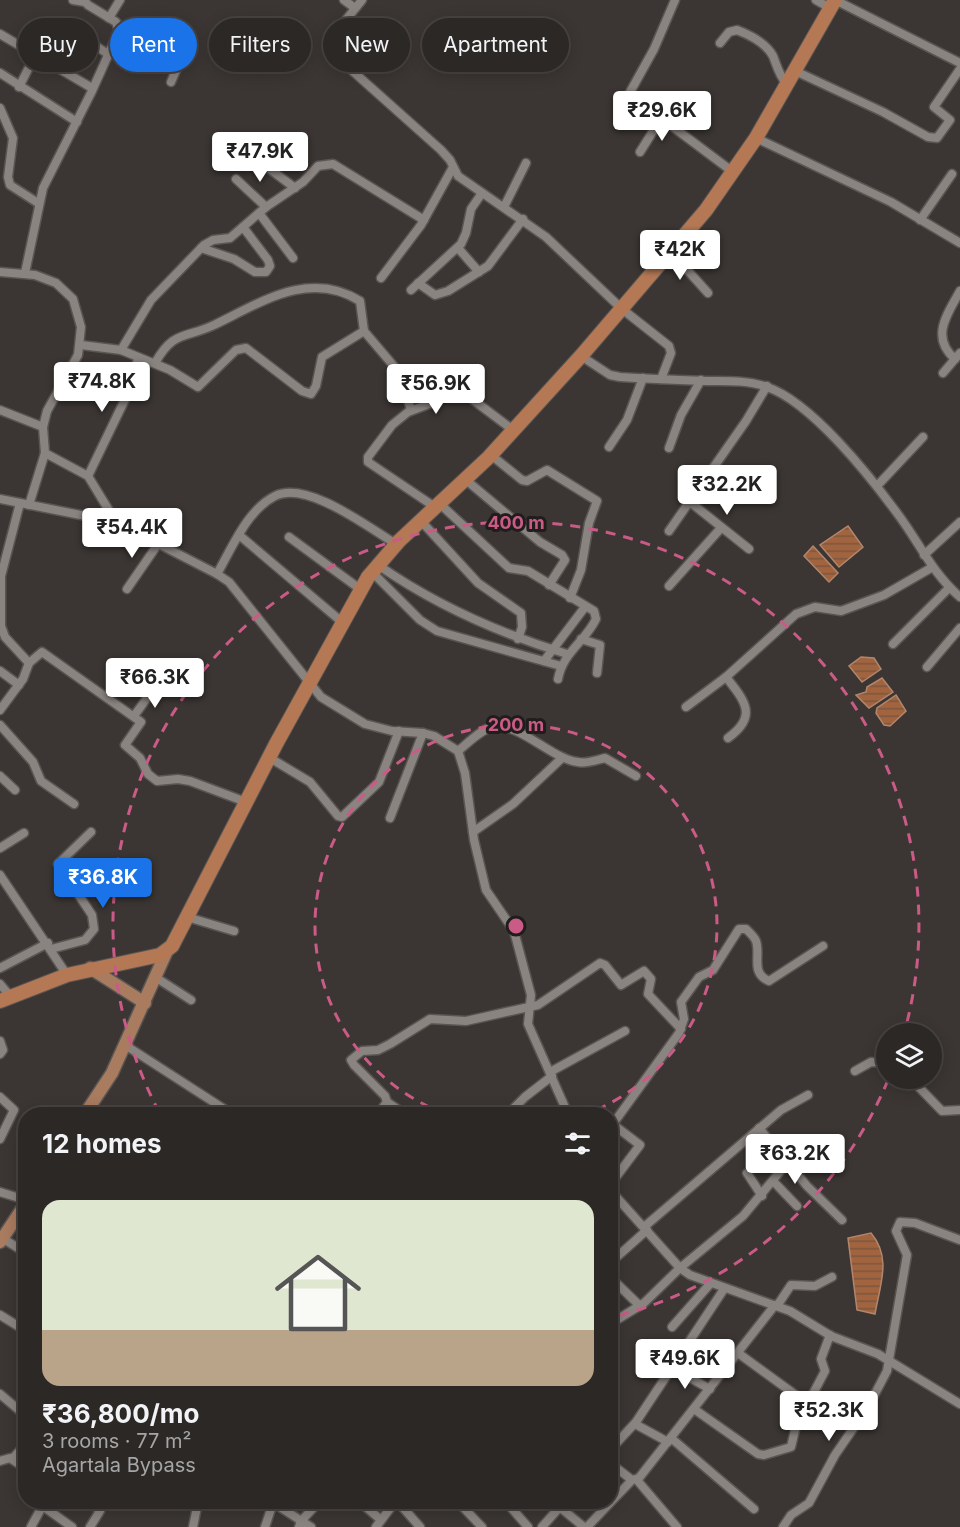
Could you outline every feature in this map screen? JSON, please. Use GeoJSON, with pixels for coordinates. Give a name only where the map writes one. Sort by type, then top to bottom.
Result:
{"type":"FeatureCollection","features":[{"type":"Feature","properties":{"kind":"highway"},"geometry":{"type":"LineString","coordinates":[[5,999],[90,968],[166,953],[360,589],[396,544],[466,480],[581,356],[706,210],[756,138],[834,3]]}},
{"type":"Feature","properties":{"kind":"main road"},"geometry":{"type":"LineString","coordinates":[[90,1107],[112,1073],[166,953]]}},
{"type":"Feature","properties":{"kind":"main road"},"geometry":{"type":"LineString","coordinates":[[90,968],[145,1003]]}},
{"type":"Feature","properties":{"kind":"main road"},"geometry":{"type":"LineString","coordinates":[[1,1240],[18,1214]]}},
{"type":"Feature","properties":{"kind":"street"},"geometry":{"type":"LineString","coordinates":[[73,0],[84,1],[109,18],[120,0]]}},
{"type":"Feature","properties":{"kind":"street"},"geometry":{"type":"LineString","coordinates":[[344,0],[355,8]]}},
{"type":"Feature","properties":{"kind":"street"},"geometry":{"type":"LineString","coordinates":[[362,0],[331,41],[329,50],[441,150],[450,160],[452,169],[482,193],[523,219],[546,237],[622,309],[671,349],[661,379]]}},
{"type":"Feature","properties":{"kind":"street"},"geometry":{"type":"LineString","coordinates":[[675,0],[654,49],[629,91],[632,97],[662,117],[733,172]]}},
{"type":"Feature","properties":{"kind":"street"},"geometry":{"type":"LineString","coordinates":[[816,0],[834,3],[960,63]]}},
{"type":"Feature","properties":{"kind":"street"},"geometry":{"type":"LineString","coordinates":[[720,43],[729,32],[737,30],[759,41],[771,54],[780,77],[786,83]]}},
{"type":"Feature","properties":{"kind":"street"},"geometry":{"type":"LineString","coordinates":[[0,34],[18,45]]}},
{"type":"Feature","properties":{"kind":"street"},"geometry":{"type":"LineString","coordinates":[[98,47],[108,54]]}},
{"type":"Feature","properties":{"kind":"street"},"geometry":{"type":"LineString","coordinates":[[25,273],[38,203],[110,50]]}},
{"type":"Feature","properties":{"kind":"street"},"geometry":{"type":"LineString","coordinates":[[794,70],[883,112],[928,137],[937,138],[950,120],[934,107],[960,69]]}},
{"type":"Feature","properties":{"kind":"street"},"geometry":{"type":"LineString","coordinates":[[19,87],[26,72]]}},
{"type":"Feature","properties":{"kind":"street"},"geometry":{"type":"LineString","coordinates":[[64,72],[92,88]]}},
{"type":"Feature","properties":{"kind":"street"},"geometry":{"type":"LineString","coordinates":[[171,82],[176,72]]}},
{"type":"Feature","properties":{"kind":"street"},"geometry":{"type":"LineString","coordinates":[[0,73],[77,122]]}},
{"type":"Feature","properties":{"kind":"street"},"geometry":{"type":"LineString","coordinates":[[0,108],[13,138],[9,184]]}},
{"type":"Feature","properties":{"kind":"street"},"geometry":{"type":"LineString","coordinates":[[640,152],[662,117]]}},
{"type":"Feature","properties":{"kind":"street"},"geometry":{"type":"LineString","coordinates":[[756,138],[891,202],[960,243]]}},
{"type":"Feature","properties":{"kind":"street"},"geometry":{"type":"LineString","coordinates":[[260,152],[267,157],[267,167],[295,188]]}},
{"type":"Feature","properties":{"kind":"street"},"geometry":{"type":"LineString","coordinates":[[504,207],[526,163]]}},
{"type":"Feature","properties":{"kind":"street"},"geometry":{"type":"LineString","coordinates":[[121,351],[151,300],[208,241],[230,238],[266,207],[295,188],[318,166],[333,164],[424,220]]}},
{"type":"Feature","properties":{"kind":"street"},"geometry":{"type":"LineString","coordinates":[[381,278],[424,220],[452,169]]}},
{"type":"Feature","properties":{"kind":"street"},"geometry":{"type":"LineString","coordinates":[[920,220],[952,174]]}},
{"type":"Feature","properties":{"kind":"street"},"geometry":{"type":"LineString","coordinates":[[0,177],[38,203]]}},
{"type":"Feature","properties":{"kind":"street"},"geometry":{"type":"LineString","coordinates":[[236,179],[266,207]]}},
{"type":"Feature","properties":{"kind":"street"},"geometry":{"type":"LineString","coordinates":[[482,193],[471,209],[466,233],[458,248],[415,286],[439,295],[479,272],[495,258],[523,219]]}},
{"type":"Feature","properties":{"kind":"street"},"geometry":{"type":"LineString","coordinates":[[259,213],[293,258]]}},
{"type":"Feature","properties":{"kind":"street"},"geometry":{"type":"LineString","coordinates":[[201,248],[234,260],[255,272],[266,272],[270,266],[268,260],[243,226]]}},
{"type":"Feature","properties":{"kind":"street"},"geometry":{"type":"LineString","coordinates":[[458,248],[479,272]]}},
{"type":"Feature","properties":{"kind":"street"},"geometry":{"type":"LineString","coordinates":[[671,252],[708,293]]}},
{"type":"Feature","properties":{"kind":"street"},"geometry":{"type":"LineString","coordinates":[[0,272],[25,273],[56,284],[73,299],[81,327],[81,345],[49,405],[43,427],[45,453],[29,505]]}},
{"type":"Feature","properties":{"kind":"street"},"geometry":{"type":"LineString","coordinates":[[155,363],[163,350],[175,338],[200,330],[243,308],[299,288],[333,290],[360,302],[364,331],[415,391],[408,400],[411,410]]}},
{"type":"Feature","properties":{"kind":"street"},"geometry":{"type":"LineString","coordinates":[[943,373],[957,356],[942,344],[941,334],[960,291]]}},
{"type":"Feature","properties":{"kind":"street"},"geometry":{"type":"LineString","coordinates":[[81,345],[121,351],[155,363],[198,387],[236,350],[246,348],[302,391],[312,394],[322,357],[364,331]]}},
{"type":"Feature","properties":{"kind":"street"},"geometry":{"type":"LineString","coordinates":[[581,356],[610,375],[744,382],[766,386],[800,406],[840,443],[877,486],[899,515],[931,568],[960,597]]}},
{"type":"Feature","properties":{"kind":"street"},"geometry":{"type":"LineString","coordinates":[[88,476],[132,385],[138,358]]}},
{"type":"Feature","properties":{"kind":"street"},"geometry":{"type":"LineString","coordinates":[[609,447],[627,420],[643,378]]}},
{"type":"Feature","properties":{"kind":"street"},"geometry":{"type":"LineString","coordinates":[[669,448],[681,415],[700,380]]}},
{"type":"Feature","properties":{"kind":"street"},"geometry":{"type":"LineString","coordinates":[[513,429],[448,381],[429,404],[411,410],[384,433],[367,460],[438,506],[509,568],[528,571],[594,612],[596,619],[567,654],[558,679]]}},
{"type":"Feature","properties":{"kind":"street"},"geometry":{"type":"LineString","coordinates":[[669,531],[746,422],[766,386]]}},
{"type":"Feature","properties":{"kind":"street"},"geometry":{"type":"LineString","coordinates":[[0,410],[43,427]]}},
{"type":"Feature","properties":{"kind":"street"},"geometry":{"type":"LineString","coordinates":[[877,486],[923,437]]}},
{"type":"Feature","properties":{"kind":"street"},"geometry":{"type":"LineString","coordinates":[[45,453],[88,476],[116,522]]}},
{"type":"Feature","properties":{"kind":"street"},"geometry":{"type":"LineString","coordinates":[[491,454],[522,480],[530,480],[547,470],[597,501],[589,523],[581,570],[570,598]]}},
{"type":"Feature","properties":{"kind":"street"},"geometry":{"type":"LineString","coordinates":[[466,480],[540,542],[562,555],[565,560],[549,585]]}},
{"type":"Feature","properties":{"kind":"street"},"geometry":{"type":"LineString","coordinates":[[217,574],[239,535],[266,502],[288,493],[315,498],[396,544]]}},
{"type":"Feature","properties":{"kind":"street"},"geometry":{"type":"LineString","coordinates":[[0,499],[116,522],[217,574],[229,582],[321,697],[354,719],[377,728],[435,736],[458,751],[465,773],[473,832],[486,890],[514,931],[530,989],[528,1024],[565,1107]]}},
{"type":"Feature","properties":{"kind":"street"},"geometry":{"type":"LineString","coordinates":[[690,502],[749,549]]}},
{"type":"Feature","properties":{"kind":"street"},"geometry":{"type":"LineString","coordinates":[[20,503],[1,576],[0,616],[1,631],[5,638],[29,663]]}},
{"type":"Feature","properties":{"kind":"street"},"geometry":{"type":"LineString","coordinates":[[421,521],[478,583],[521,613],[522,627],[518,639]]}},
{"type":"Feature","properties":{"kind":"street"},"geometry":{"type":"LineString","coordinates":[[924,555],[960,522]]}},
{"type":"Feature","properties":{"kind":"street"},"geometry":{"type":"LineString","coordinates":[[669,586],[721,528]]}},
{"type":"Feature","properties":{"kind":"street"},"geometry":{"type":"LineString","coordinates":[[239,535],[342,622]]}},
{"type":"Feature","properties":{"kind":"street"},"geometry":{"type":"LineString","coordinates":[[289,537],[360,589]]}},
{"type":"Feature","properties":{"kind":"street"},"geometry":{"type":"LineString","coordinates":[[127,589],[158,544]]}},
{"type":"Feature","properties":{"kind":"street"},"geometry":{"type":"LineString","coordinates":[[375,568],[431,600],[518,639],[567,654]]}},
{"type":"Feature","properties":{"kind":"street"},"geometry":{"type":"LineString","coordinates":[[375,568],[420,620],[437,631],[561,666]]}},
{"type":"Feature","properties":{"kind":"street"},"geometry":{"type":"LineString","coordinates":[[686,707],[726,677],[796,614],[815,607],[834,612],[849,609],[884,595],[931,568]]}},
{"type":"Feature","properties":{"kind":"street"},"geometry":{"type":"LineString","coordinates":[[892,644],[950,588]]}},
{"type":"Feature","properties":{"kind":"street"},"geometry":{"type":"LineString","coordinates":[[544,661],[550,649],[585,607]]}},
{"type":"Feature","properties":{"kind":"street"},"geometry":{"type":"LineString","coordinates":[[927,667],[960,628]]}},
{"type":"Feature","properties":{"kind":"street"},"geometry":{"type":"LineString","coordinates":[[581,639],[600,645],[597,673]]}},
{"type":"Feature","properties":{"kind":"street"},"geometry":{"type":"LineString","coordinates":[[0,710],[19,686],[29,663],[42,652],[134,716],[141,725],[125,745],[144,762],[152,778],[157,781],[178,778],[202,784],[246,802]]}},
{"type":"Feature","properties":{"kind":"street"},"geometry":{"type":"LineString","coordinates":[[0,671],[19,686]]}},
{"type":"Feature","properties":{"kind":"street"},"geometry":{"type":"LineString","coordinates":[[726,677],[743,699],[747,713],[740,730],[728,738]]}},
{"type":"Feature","properties":{"kind":"street"},"geometry":{"type":"LineString","coordinates":[[134,716],[154,687]]}},
{"type":"Feature","properties":{"kind":"street"},"geometry":{"type":"LineString","coordinates":[[0,725],[33,762],[41,781],[74,804]]}},
{"type":"Feature","properties":{"kind":"street"},"geometry":{"type":"LineString","coordinates":[[458,751],[487,730],[502,727],[515,731],[562,758],[588,762],[605,758],[636,776]]}},
{"type":"Feature","properties":{"kind":"street"},"geometry":{"type":"LineString","coordinates":[[270,758],[310,782],[338,816],[342,817],[380,782],[399,731]]}},
{"type":"Feature","properties":{"kind":"street"},"geometry":{"type":"LineString","coordinates":[[390,818],[423,733]]}},
{"type":"Feature","properties":{"kind":"street"},"geometry":{"type":"LineString","coordinates":[[473,832],[513,804],[562,758]]}},
{"type":"Feature","properties":{"kind":"street"},"geometry":{"type":"LineString","coordinates":[[0,776],[15,790]]}},
{"type":"Feature","properties":{"kind":"street"},"geometry":{"type":"LineString","coordinates":[[0,968],[50,946],[85,940],[91,936],[94,929],[92,915],[58,864],[91,832]]}},
{"type":"Feature","properties":{"kind":"street"},"geometry":{"type":"LineString","coordinates":[[0,848],[24,833]]}},
{"type":"Feature","properties":{"kind":"street"},"geometry":{"type":"LineString","coordinates":[[0,875],[50,946],[67,975]]}},
{"type":"Feature","properties":{"kind":"street"},"geometry":{"type":"LineString","coordinates":[[187,917],[234,931]]}},
{"type":"Feature","properties":{"kind":"street"},"geometry":{"type":"LineString","coordinates":[[618,1115],[681,1029],[684,1019],[681,1002],[684,996],[699,977],[713,970],[739,929],[746,929],[756,942],[757,967],[765,980],[769,981],[823,946]]}},
{"type":"Feature","properties":{"kind":"street"},"geometry":{"type":"LineString","coordinates":[[383,1107],[387,1102],[386,1096],[354,1065],[351,1060],[354,1054],[378,1050],[430,1019],[466,1020],[544,1002],[602,963],[621,985],[644,971],[649,974],[651,979],[648,994],[681,1029]]}},
{"type":"Feature","properties":{"kind":"street"},"geometry":{"type":"LineString","coordinates":[[155,977],[191,1000]]}},
{"type":"Feature","properties":{"kind":"street"},"geometry":{"type":"LineString","coordinates":[[0,984],[5,999]]}},
{"type":"Feature","properties":{"kind":"street"},"geometry":{"type":"LineString","coordinates":[[515,1107],[551,1074],[625,1031]]}},
{"type":"Feature","properties":{"kind":"street"},"geometry":{"type":"LineString","coordinates":[[0,1041],[3,1050],[0,1054]]}},
{"type":"Feature","properties":{"kind":"street"},"geometry":{"type":"LineString","coordinates":[[125,1045],[221,1107]]}},
{"type":"Feature","properties":{"kind":"street"},"geometry":{"type":"LineString","coordinates":[[855,1071],[871,1062],[876,1062]]}},
{"type":"Feature","properties":{"kind":"street"},"geometry":{"type":"LineString","coordinates":[[921,1089],[942,1111],[960,1110]]}},
{"type":"Feature","properties":{"kind":"street"},"geometry":{"type":"LineString","coordinates":[[618,1255],[645,1228],[759,1128],[792,1102],[808,1095]]}},
{"type":"Feature","properties":{"kind":"street"},"geometry":{"type":"LineString","coordinates":[[0,1097],[14,1110],[0,1139]]}},
{"type":"Feature","properties":{"kind":"street"},"geometry":{"type":"LineString","coordinates":[[387,1102],[394,1107]]}},
{"type":"Feature","properties":{"kind":"street"},"geometry":{"type":"LineString","coordinates":[[759,1128],[788,1164],[842,1220]]}},
{"type":"Feature","properties":{"kind":"street"},"geometry":{"type":"LineString","coordinates":[[618,1130],[640,1145],[618,1174]]}},
{"type":"Feature","properties":{"kind":"street"},"geometry":{"type":"LineString","coordinates":[[618,1319],[640,1306],[680,1268],[735,1223],[762,1196],[802,1145]]}},
{"type":"Feature","properties":{"kind":"street"},"geometry":{"type":"LineString","coordinates":[[747,1173],[762,1196]]}},
{"type":"Feature","properties":{"kind":"street"},"geometry":{"type":"LineString","coordinates":[[774,1182],[797,1206]]}},
{"type":"Feature","properties":{"kind":"street"},"geometry":{"type":"LineString","coordinates":[[0,1192],[18,1199]]}},
{"type":"Feature","properties":{"kind":"street"},"geometry":{"type":"LineString","coordinates":[[618,1199],[680,1268],[710,1284],[776,1306],[830,1335],[890,1361],[960,1404]]}},
{"type":"Feature","properties":{"kind":"street"},"geometry":{"type":"LineString","coordinates":[[783,1527],[790,1515],[809,1503],[835,1455],[868,1407],[890,1361],[907,1255],[896,1231],[897,1226],[900,1222],[915,1223],[960,1240]]}},
{"type":"Feature","properties":{"kind":"street"},"geometry":{"type":"LineString","coordinates":[[1,1240],[18,1249]]}},
{"type":"Feature","properties":{"kind":"street"},"geometry":{"type":"LineString","coordinates":[[618,1496],[670,1440],[791,1285],[815,1286],[832,1277]]}},
{"type":"Feature","properties":{"kind":"street"},"geometry":{"type":"LineString","coordinates":[[672,1327],[710,1284]]}},
{"type":"Feature","properties":{"kind":"street"},"geometry":{"type":"LineString","coordinates":[[618,1285],[640,1306]]}},
{"type":"Feature","properties":{"kind":"street"},"geometry":{"type":"LineString","coordinates":[[618,1441],[634,1424],[724,1289]]}},
{"type":"Feature","properties":{"kind":"street"},"geometry":{"type":"LineString","coordinates":[[0,1315],[18,1326]]}},
{"type":"Feature","properties":{"kind":"street"},"geometry":{"type":"LineString","coordinates":[[694,1409],[733,1438],[764,1455],[791,1447],[796,1426],[825,1371],[821,1359],[830,1335]]}},
{"type":"Feature","properties":{"kind":"street"},"geometry":{"type":"LineString","coordinates":[[738,1353],[808,1404]]}},
{"type":"Feature","properties":{"kind":"street"},"geometry":{"type":"LineString","coordinates":[[672,1368],[710,1389]]}},
{"type":"Feature","properties":{"kind":"street"},"geometry":{"type":"LineString","coordinates":[[0,1394],[18,1409]]}},
{"type":"Feature","properties":{"kind":"street"},"geometry":{"type":"LineString","coordinates":[[634,1424],[670,1440],[754,1509]]}},
{"type":"Feature","properties":{"kind":"street"},"geometry":{"type":"LineString","coordinates":[[12,1459],[18,1453]]}},
{"type":"Feature","properties":{"kind":"street"},"geometry":{"type":"LineString","coordinates":[[0,1461],[7,1457],[18,1463]]}},
{"type":"Feature","properties":{"kind":"street"},"geometry":{"type":"LineString","coordinates":[[618,1469],[634,1480],[676,1527]]}},
{"type":"Feature","properties":{"kind":"street"},"geometry":{"type":"LineString","coordinates":[[31,1527],[38,1509]]}},
{"type":"Feature","properties":{"kind":"street"},"geometry":{"type":"LineString","coordinates":[[48,1509],[72,1527]]}},
{"type":"Feature","properties":{"kind":"street"},"geometry":{"type":"LineString","coordinates":[[90,1527],[100,1511],[98,1509]]}},
{"type":"Feature","properties":{"kind":"street"},"geometry":{"type":"LineString","coordinates":[[193,1527],[197,1509]]}},
{"type":"Feature","properties":{"kind":"street"},"geometry":{"type":"LineString","coordinates":[[265,1527],[270,1509]]}},
{"type":"Feature","properties":{"kind":"street"},"geometry":{"type":"LineString","coordinates":[[281,1509],[300,1524],[311,1527]]}},
{"type":"Feature","properties":{"kind":"street"},"geometry":{"type":"LineString","coordinates":[[300,1524],[314,1509]]}},
{"type":"Feature","properties":{"kind":"street"},"geometry":{"type":"LineString","coordinates":[[366,1509],[378,1524],[390,1509]]}},
{"type":"Feature","properties":{"kind":"street"},"geometry":{"type":"LineString","coordinates":[[403,1509],[420,1527]]}},
{"type":"Feature","properties":{"kind":"street"},"geometry":{"type":"LineString","coordinates":[[465,1509],[482,1527]]}},
{"type":"Feature","properties":{"kind":"street"},"geometry":{"type":"LineString","coordinates":[[515,1509],[528,1527]]}},
{"type":"Feature","properties":{"kind":"street"},"geometry":{"type":"LineString","coordinates":[[542,1527],[558,1509],[562,1509],[586,1527],[604,1509]]}},
{"type":"Feature","properties":{"kind":"shaded area"},"geometry":{"type":"Polygon","coordinates":[[[848,526],[863,547],[839,567],[820,545],[848,526]]]}},
{"type":"Feature","properties":{"kind":"shaded area"},"geometry":{"type":"Polygon","coordinates":[[[813,546],[838,573],[829,582],[804,556],[813,546]]]}},
{"type":"Feature","properties":{"kind":"shaded area"},"geometry":{"type":"Polygon","coordinates":[[[861,657],[874,658],[881,669],[862,682],[849,666],[861,657]]]}},
{"type":"Feature","properties":{"kind":"shaded area"},"geometry":{"type":"Polygon","coordinates":[[[882,678],[893,692],[869,708],[856,695],[866,692],[867,687],[882,678]]]}},
{"type":"Feature","properties":{"kind":"shaded area"},"geometry":{"type":"Polygon","coordinates":[[[896,695],[906,711],[890,726],[884,725],[876,713],[877,708],[896,695]]]}},
{"type":"Feature","properties":{"kind":"shaded area"},"geometry":{"type":"Polygon","coordinates":[[[871,1233],[877,1242],[883,1262],[875,1314],[857,1310],[848,1238],[871,1233]]]}}]}
